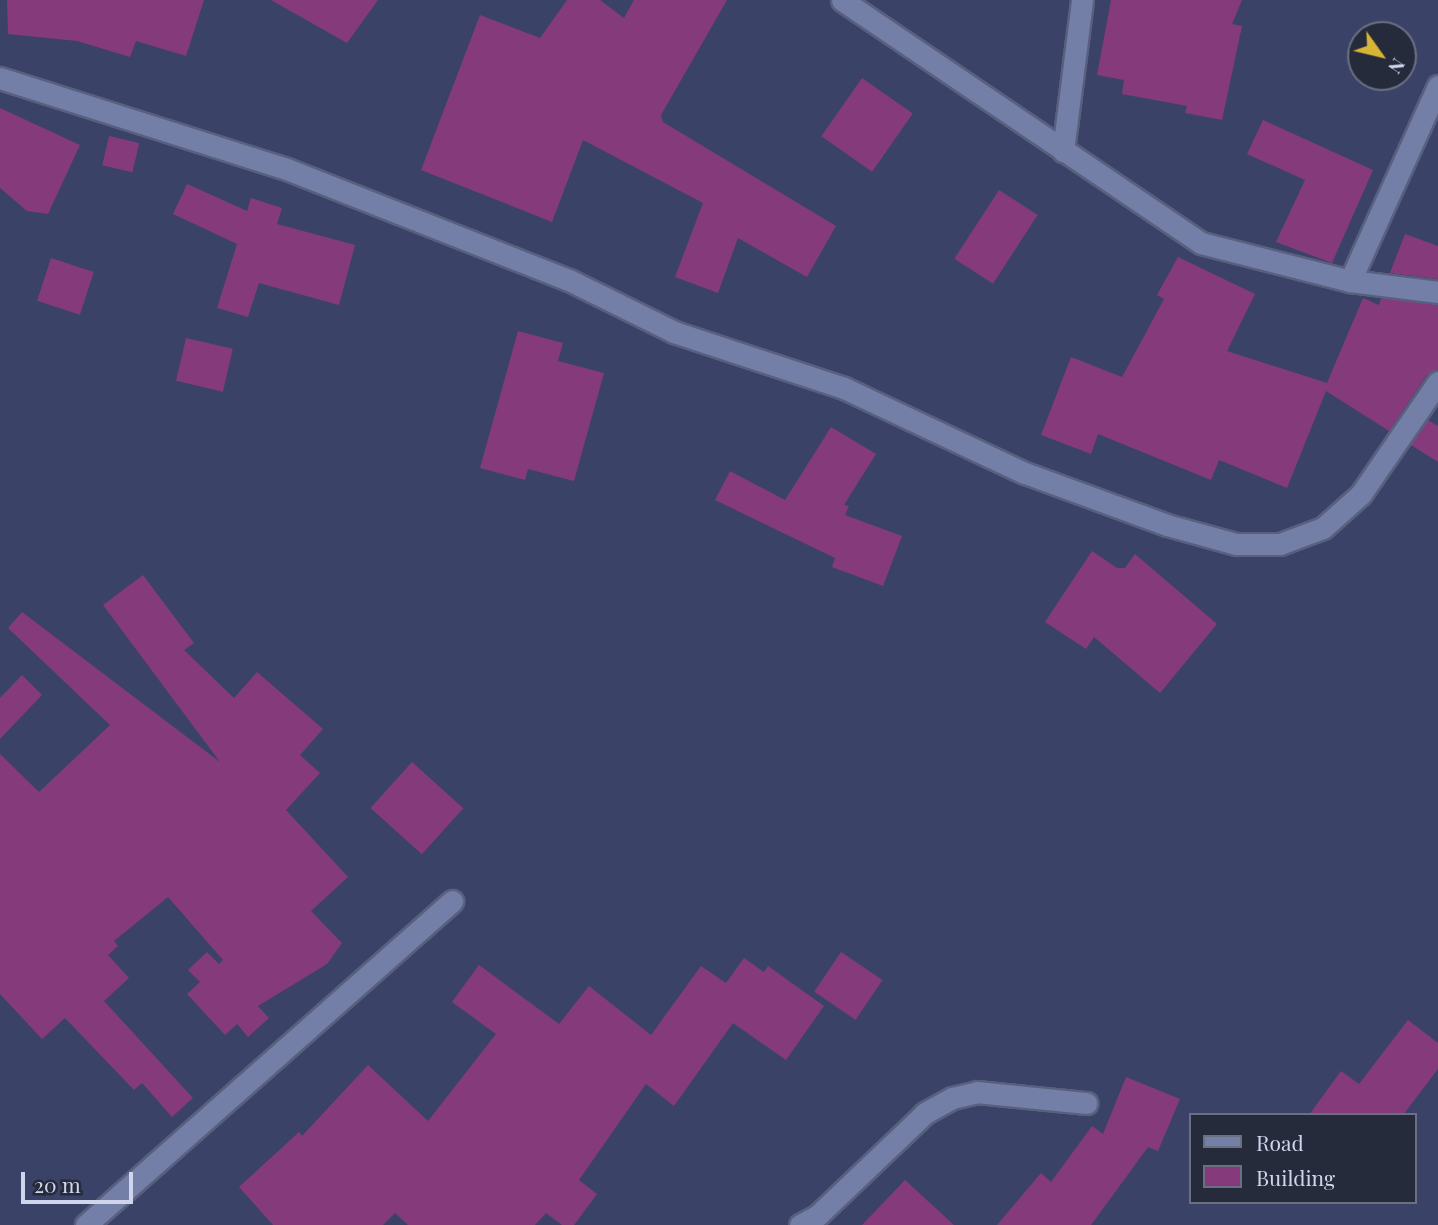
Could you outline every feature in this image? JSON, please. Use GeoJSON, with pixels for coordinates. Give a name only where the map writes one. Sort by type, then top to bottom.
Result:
{"type":"FeatureCollection","features":[{"type":"Feature","properties":{"kind":"street"},"geometry":{"type":"LineString","coordinates":[[842,0],[1201,243],[1350,281],[1438,292]]}},
{"type":"Feature","properties":{"kind":"street"},"geometry":{"type":"LineString","coordinates":[[1063,150],[1082,0]]}},
{"type":"Feature","properties":{"kind":"street"},"geometry":{"type":"LineString","coordinates":[[0,78],[287,169],[569,280],[674,332],[844,387],[1026,473],[1167,525],[1236,544],[1280,544],[1322,528],[1361,494],[1438,382]]}},
{"type":"Feature","properties":{"kind":"street"},"geometry":{"type":"LineString","coordinates":[[1350,281],[1438,86]]}},
{"type":"Feature","properties":{"kind":"street"},"geometry":{"type":"LineString","coordinates":[[86,1225],[452,901]]}},
{"type":"Feature","properties":{"kind":"street"},"geometry":{"type":"LineString","coordinates":[[800,1225],[817,1216],[925,1113],[952,1098],[977,1092],[1086,1103]]}},
{"type":"Feature","properties":{"kind":"building"},"geometry":{"type":"Polygon","coordinates":[[[7,0],[204,0],[186,56],[136,41],[130,57],[77,41],[8,34],[7,0]]]}},
{"type":"Feature","properties":{"kind":"building"},"geometry":{"type":"Polygon","coordinates":[[[271,0],[378,0],[347,43],[271,0]]]}},
{"type":"Feature","properties":{"kind":"building"},"geometry":{"type":"Polygon","coordinates":[[[567,0],[600,0],[624,18],[634,0],[727,0],[661,115],[663,122],[836,226],[807,277],[738,238],[718,293],[675,277],[703,203],[583,140],[552,222],[421,170],[480,15],[540,38],[567,0]]]}},
{"type":"Feature","properties":{"kind":"building"},"geometry":{"type":"Polygon","coordinates":[[[1111,0],[1242,0],[1232,24],[1242,26],[1222,120],[1185,113],[1187,106],[1122,94],[1124,80],[1097,75],[1111,0]]]}},
{"type":"Feature","properties":{"kind":"building"},"geometry":{"type":"Polygon","coordinates":[[[862,78],[913,114],[872,172],[821,136],[862,78]]]}},
{"type":"Feature","properties":{"kind":"building"},"geometry":{"type":"Polygon","coordinates":[[[0,108],[80,145],[48,214],[27,211],[0,188],[0,108]]]}},
{"type":"Feature","properties":{"kind":"building"},"geometry":{"type":"Polygon","coordinates":[[[1263,120],[1373,170],[1332,263],[1276,242],[1305,180],[1247,154],[1263,120]]]}},
{"type":"Feature","properties":{"kind":"building"},"geometry":{"type":"Polygon","coordinates":[[[109,136],[139,143],[132,172],[102,165],[109,136]]]}},
{"type":"Feature","properties":{"kind":"building"},"geometry":{"type":"Polygon","coordinates":[[[187,184],[247,211],[251,198],[282,208],[277,224],[355,245],[339,305],[259,283],[248,317],[217,308],[237,244],[173,214],[187,184]]]}},
{"type":"Feature","properties":{"kind":"building"},"geometry":{"type":"Polygon","coordinates":[[[999,190],[1038,215],[993,284],[954,259],[999,190]]]}},
{"type":"Feature","properties":{"kind":"building"},"geometry":{"type":"Polygon","coordinates":[[[1405,234],[1438,246],[1438,279],[1390,273],[1405,234]]]}},
{"type":"Feature","properties":{"kind":"building"},"geometry":{"type":"Polygon","coordinates":[[[1178,257],[1255,294],[1227,351],[1327,383],[1363,298],[1379,305],[1381,298],[1438,305],[1438,369],[1427,375],[1389,431],[1326,391],[1287,488],[1219,460],[1211,480],[1098,434],[1091,454],[1041,435],[1071,357],[1122,377],[1164,299],[1157,295],[1178,257]]]}},
{"type":"Feature","properties":{"kind":"building"},"geometry":{"type":"Polygon","coordinates":[[[51,258],[94,272],[80,315],[37,301],[51,258]]]}},
{"type":"Feature","properties":{"kind":"building"},"geometry":{"type":"Polygon","coordinates":[[[518,331],[563,343],[558,361],[604,373],[574,481],[528,469],[525,480],[480,468],[518,331]]]}},
{"type":"Feature","properties":{"kind":"building"},"geometry":{"type":"Polygon","coordinates":[[[186,338],[233,349],[223,392],[176,381],[186,338]]]}},
{"type":"Feature","properties":{"kind":"building"},"geometry":{"type":"Polygon","coordinates":[[[1428,420],[1438,426],[1438,462],[1411,445],[1428,420]]]}},
{"type":"Feature","properties":{"kind":"building"},"geometry":{"type":"Polygon","coordinates":[[[831,427],[876,454],[844,505],[849,506],[845,515],[902,536],[883,586],[832,567],[835,558],[715,500],[730,471],[785,500],[831,427]]]}},
{"type":"Feature","properties":{"kind":"building"},"geometry":{"type":"Polygon","coordinates":[[[1092,551],[1117,568],[1125,568],[1135,554],[1217,624],[1160,693],[1094,637],[1086,649],[1045,622],[1092,551]]]}},
{"type":"Feature","properties":{"kind":"building"},"geometry":{"type":"Polygon","coordinates":[[[143,575],[194,643],[184,650],[234,698],[257,672],[323,729],[300,755],[320,773],[286,810],[348,877],[311,911],[342,943],[327,964],[258,1006],[269,1018],[248,1037],[237,1024],[225,1035],[187,994],[200,982],[188,970],[207,952],[219,964],[223,960],[168,897],[114,941],[118,946],[108,955],[129,978],[104,1001],[193,1098],[172,1117],[142,1083],[134,1090],[65,1018],[42,1039],[0,994],[0,754],[39,792],[110,725],[8,628],[22,612],[220,762],[103,605],[143,575]]]}},
{"type":"Feature","properties":{"kind":"building"},"geometry":{"type":"Polygon","coordinates":[[[22,675],[42,695],[0,739],[0,698],[22,675]]]}},
{"type":"Feature","properties":{"kind":"building"},"geometry":{"type":"Polygon","coordinates":[[[412,762],[463,808],[422,854],[371,808],[412,762]]]}},
{"type":"Feature","properties":{"kind":"building"},"geometry":{"type":"Polygon","coordinates":[[[841,952],[882,980],[856,1020],[814,992],[841,952]]]}},
{"type":"Feature","properties":{"kind":"building"},"geometry":{"type":"Polygon","coordinates":[[[744,958],[764,972],[768,966],[824,1006],[786,1060],[733,1023],[674,1106],[646,1084],[579,1180],[597,1194],[574,1225],[562,1225],[546,1213],[535,1225],[408,1225],[395,1213],[383,1225],[273,1225],[239,1187],[299,1132],[302,1136],[368,1065],[428,1121],[496,1034],[452,1002],[479,965],[559,1024],[589,986],[651,1035],[701,966],[726,983],[744,958]]]}},
{"type":"Feature","properties":{"kind":"building"},"geometry":{"type":"Polygon","coordinates":[[[1408,1020],[1438,1043],[1438,1069],[1405,1113],[1310,1113],[1341,1071],[1359,1084],[1408,1020]]]}},
{"type":"Feature","properties":{"kind":"building"},"geometry":{"type":"Polygon","coordinates":[[[1126,1077],[1180,1099],[1158,1151],[1148,1147],[1091,1225],[997,1225],[1041,1173],[1051,1182],[1092,1126],[1103,1134],[1126,1077]]]}},
{"type":"Feature","properties":{"kind":"building"},"geometry":{"type":"Polygon","coordinates":[[[905,1180],[954,1225],[862,1225],[905,1180]]]}}]}
